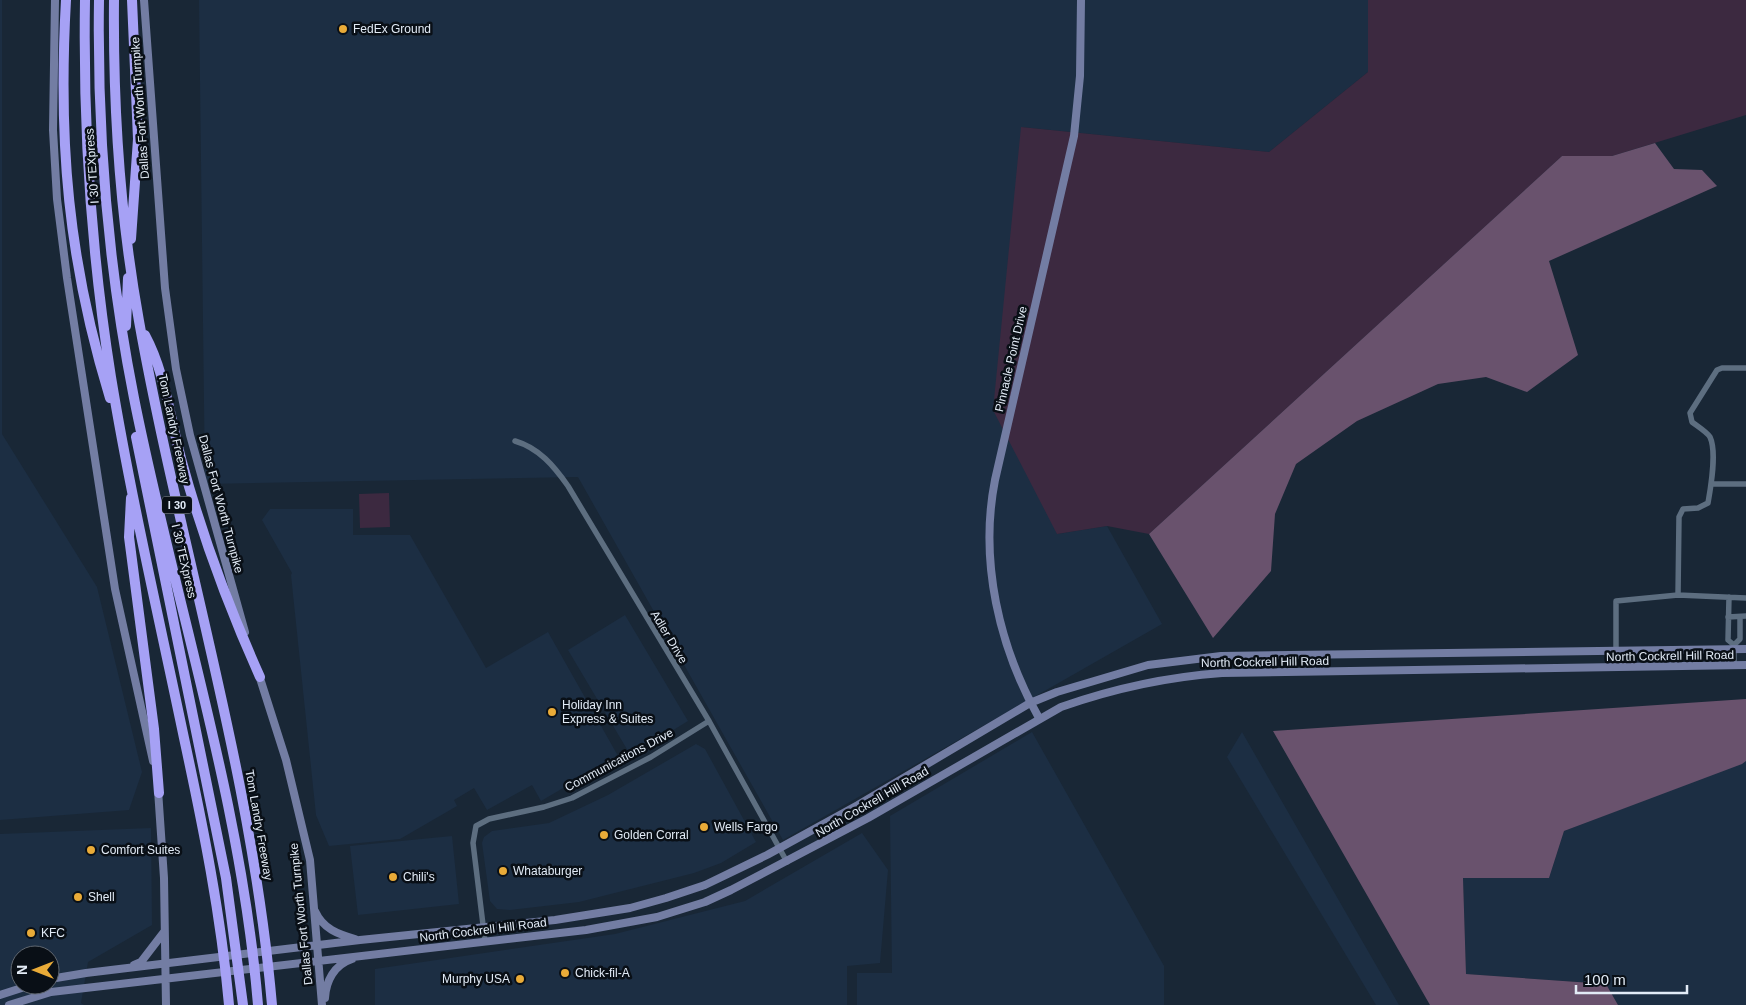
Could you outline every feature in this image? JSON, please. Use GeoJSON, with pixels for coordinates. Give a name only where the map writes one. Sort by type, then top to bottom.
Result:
{"type":"FeatureCollection","features":[{"type":"Feature","properties":{"kind":"highway"},"geometry":{"type":"LineString","coordinates":[[66,0],[63,112],[65,167],[74,250],[83,301],[96,353],[167,585]]}},
{"type":"Feature","properties":{"kind":"highway"},"geometry":{"type":"LineString","coordinates":[[84,0],[87,145],[97,272],[112,379],[203,831],[221,938],[228,1005]]}},
{"type":"Feature","properties":{"kind":"highway","name":"I 30 TEXpress"},"geometry":{"type":"LineString","coordinates":[[99,0],[103,149],[113,271],[122,336],[134,401],[216,750],[239,871],[258,1005]]}},
{"type":"Feature","properties":{"kind":"highway","name":"Tom Landry Freeway"},"geometry":{"type":"LineString","coordinates":[[114,0],[118,143],[125,224],[139,322],[247,825],[263,923],[272,1005]]}},
{"type":"Feature","properties":{"kind":"highway"},"geometry":{"type":"LineString","coordinates":[[132,0],[138,138],[126,305],[128,384],[139,455],[226,878],[243,1005]]}},
{"type":"Feature","properties":{"kind":"highway"},"geometry":{"type":"LineString","coordinates":[[139,322],[154,352],[182,463],[234,620],[260,677]]}},
{"type":"Feature","properties":{"kind":"highway"},"geometry":{"type":"LineString","coordinates":[[132,485],[129,536],[154,729],[159,793]]}},
{"type":"Feature","properties":{"kind":"main road"},"geometry":{"type":"LineString","coordinates":[[55,0],[53,130],[57,199],[76,348],[115,589],[159,793],[166,1005]]}},
{"type":"Feature","properties":{"kind":"main road","name":"Dallas Fort Worth Turnpike"},"geometry":{"type":"LineString","coordinates":[[144,0],[164,278],[176,369],[190,436],[298,802],[310,860],[316,945],[323,1005]]}},
{"type":"Feature","properties":{"kind":"main road","name":"Pinnacle Point Drive"},"geometry":{"type":"LineString","coordinates":[[1039,718],[1030,703],[1007,646],[995,597],[990,548],[991,500],[1074,136],[1080,76],[1081,0]]}},
{"type":"Feature","properties":{"kind":"main road","name":"North Cockrell Hill Road"},"geometry":{"type":"LineString","coordinates":[[60,978],[316,945],[555,920],[630,908],[705,885],[780,849],[1030,703],[1114,674],[1148,665],[1221,656],[1746,649]]}},
{"type":"Feature","properties":{"kind":"main road","name":"North Cockrell Hill Road"},"geometry":{"type":"LineString","coordinates":[[8,1005],[51,992],[165,980],[633,922],[705,902],[787,862],[1061,707],[1129,685],[1170,677],[1222,673],[1746,666]]}},
{"type":"Feature","properties":{"kind":"main road"},"geometry":{"type":"LineString","coordinates":[[313,906],[318,917],[330,930],[360,940]]}},
{"type":"Feature","properties":{"kind":"main road"},"geometry":{"type":"LineString","coordinates":[[630,908],[633,922]]}},
{"type":"Feature","properties":{"kind":"main road"},"geometry":{"type":"LineString","coordinates":[[124,968],[141,962],[164,932]]}},
{"type":"Feature","properties":{"kind":"main road"},"geometry":{"type":"LineString","coordinates":[[323,1005],[325,988],[330,977],[348,960],[362,955]]}},
{"type":"Feature","properties":{"kind":"main road"},"geometry":{"type":"LineString","coordinates":[[1,995],[8,1005]]}},
{"type":"Feature","properties":{"kind":"street"},"geometry":{"type":"LineString","coordinates":[[1678,595],[1679,517],[1683,509],[1698,508],[1708,503],[1711,484],[1713,448],[1709,435],[1692,422],[1690,413],[1717,370],[1722,368],[1746,368]]}},
{"type":"Feature","properties":{"kind":"street","name":"Adler Drive"},"geometry":{"type":"LineString","coordinates":[[515,441],[527,444],[558,471],[709,721],[787,862]]}},
{"type":"Feature","properties":{"kind":"street"},"geometry":{"type":"LineString","coordinates":[[1711,484],[1746,484]]}},
{"type":"Feature","properties":{"kind":"street"},"geometry":{"type":"LineString","coordinates":[[1616,652],[1616,601],[1678,595],[1746,598]]}},
{"type":"Feature","properties":{"kind":"street"},"geometry":{"type":"LineString","coordinates":[[1729,597],[1728,640],[1734,648]]}},
{"type":"Feature","properties":{"kind":"street"},"geometry":{"type":"LineString","coordinates":[[1728,617],[1743,616],[1740,639],[1734,648],[1734,666]]}},
{"type":"Feature","properties":{"kind":"street","name":"Communications Drive"},"geometry":{"type":"LineString","coordinates":[[485,941],[474,843],[476,826],[489,819],[544,807],[572,798],[651,757],[709,721]]}},
{"type":"Feature","properties":{"kind":"shaded area"},"geometry":{"type":"Polygon","coordinates":[[[0,0],[2,0],[2,434],[97,587],[142,772],[129,810],[0,820],[0,0]]]}},
{"type":"Feature","properties":{"kind":"shaded area"},"geometry":{"type":"Polygon","coordinates":[[[199,0],[1368,0],[1368,72],[1269,152],[1021,127],[1057,534],[1107,526],[1162,624],[783,840],[578,477],[205,484],[199,0]]]}},
{"type":"Feature","properties":{"kind":"shaded area"},"geometry":{"type":"Polygon","coordinates":[[[1368,0],[1746,0],[1746,115],[1612,156],[1562,156],[1149,534],[1107,526],[1057,534],[993,410],[1021,127],[1269,152],[1368,72],[1368,0]]]}},
{"type":"Feature","properties":{"kind":"shaded area"},"geometry":{"type":"Polygon","coordinates":[[[1655,143],[1674,169],[1702,170],[1717,186],[1549,261],[1578,355],[1527,392],[1486,377],[1438,384],[1357,421],[1296,464],[1275,514],[1271,571],[1213,638],[1149,534],[1562,156],[1612,156],[1655,143]]]}},
{"type":"Feature","properties":{"kind":"shaded area"},"geometry":{"type":"Polygon","coordinates":[[[389,493],[390,527],[360,528],[359,494],[389,493]]]}},
{"type":"Feature","properties":{"kind":"shaded area"},"geometry":{"type":"Polygon","coordinates":[[[270,509],[353,509],[353,535],[410,535],[486,668],[548,632],[618,756],[541,801],[532,785],[487,810],[474,788],[454,800],[457,806],[400,839],[329,846],[316,815],[292,573],[262,520],[270,509]]]}},
{"type":"Feature","properties":{"kind":"shaded area"},"geometry":{"type":"Polygon","coordinates":[[[625,615],[688,721],[631,756],[568,650],[625,615]]]}},
{"type":"Feature","properties":{"kind":"shaded area"},"geometry":{"type":"Polygon","coordinates":[[[1746,699],[1746,761],[1742,764],[1564,831],[1549,878],[1463,878],[1466,974],[1606,984],[1618,1005],[1430,1005],[1273,731],[1746,699]]]}},
{"type":"Feature","properties":{"kind":"shaded area"},"geometry":{"type":"Polygon","coordinates":[[[1032,732],[1164,966],[1164,1005],[857,1005],[857,973],[892,973],[890,816],[1032,732]]]}},
{"type":"Feature","properties":{"kind":"shaded area"},"geometry":{"type":"Polygon","coordinates":[[[1242,732],[1399,1005],[1376,1005],[1227,757],[1242,732]]]}},
{"type":"Feature","properties":{"kind":"shaded area"},"geometry":{"type":"Polygon","coordinates":[[[696,744],[705,749],[756,842],[721,863],[694,873],[579,902],[510,910],[497,909],[490,901],[482,843],[484,837],[492,831],[549,823],[608,795],[696,744]]]}},
{"type":"Feature","properties":{"kind":"shaded area"},"geometry":{"type":"Polygon","coordinates":[[[1746,761],[1746,1005],[1618,1005],[1606,984],[1466,974],[1463,878],[1549,878],[1564,831],[1746,761]]]}},
{"type":"Feature","properties":{"kind":"shaded area"},"geometry":{"type":"Polygon","coordinates":[[[151,828],[152,925],[88,962],[81,1003],[84,1005],[0,1005],[0,834],[151,828]]]}},
{"type":"Feature","properties":{"kind":"shaded area"},"geometry":{"type":"Polygon","coordinates":[[[862,833],[888,870],[880,963],[847,966],[847,1005],[375,1005],[375,969],[615,934],[745,901],[862,833]]]}},
{"type":"Feature","properties":{"kind":"shaded area"},"geometry":{"type":"Polygon","coordinates":[[[452,836],[459,904],[358,915],[350,846],[452,836]]]}},
{"type":"Feature","properties":{"kind":"place","name":"FedEx Ground"},"geometry":{"type":"Point","coordinates":[343,29]}},
{"type":"Feature","properties":{"kind":"place","name":"Holiday Inn Express & Suites"},"geometry":{"type":"Point","coordinates":[552,712]}},
{"type":"Feature","properties":{"kind":"place","name":"Wells Fargo"},"geometry":{"type":"Point","coordinates":[704,827]}},
{"type":"Feature","properties":{"kind":"place","name":"Golden Corral"},"geometry":{"type":"Point","coordinates":[604,835]}},
{"type":"Feature","properties":{"kind":"place","name":"Comfort Suites"},"geometry":{"type":"Point","coordinates":[91,850]}},
{"type":"Feature","properties":{"kind":"place","name":"Whataburger"},"geometry":{"type":"Point","coordinates":[503,871]}},
{"type":"Feature","properties":{"kind":"place","name":"Chili's"},"geometry":{"type":"Point","coordinates":[393,877]}},
{"type":"Feature","properties":{"kind":"place","name":"Shell"},"geometry":{"type":"Point","coordinates":[78,897]}},
{"type":"Feature","properties":{"kind":"place","name":"KFC"},"geometry":{"type":"Point","coordinates":[31,933]}},
{"type":"Feature","properties":{"kind":"place","name":"Chick-fil-A"},"geometry":{"type":"Point","coordinates":[565,973]}},
{"type":"Feature","properties":{"kind":"place","name":"Murphy USA"},"geometry":{"type":"Point","coordinates":[520,979]}}]}
